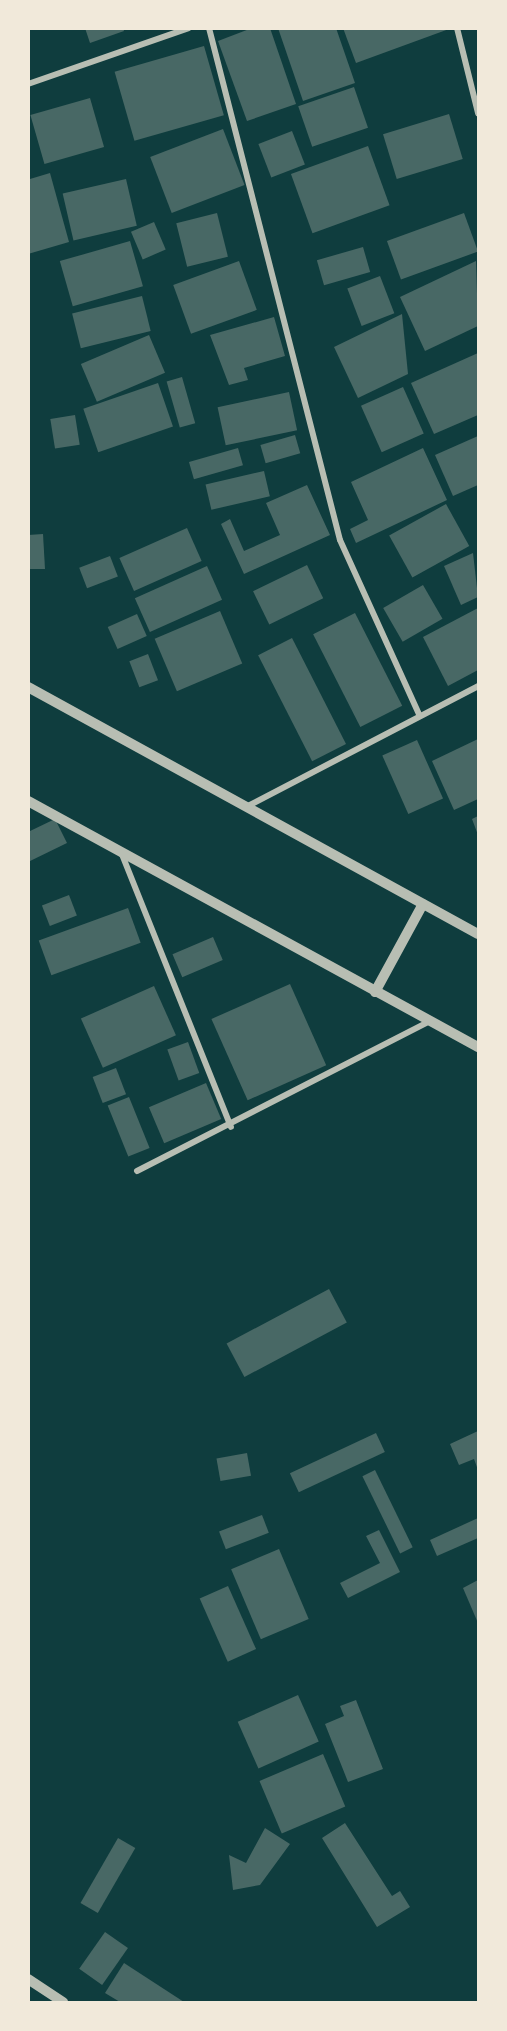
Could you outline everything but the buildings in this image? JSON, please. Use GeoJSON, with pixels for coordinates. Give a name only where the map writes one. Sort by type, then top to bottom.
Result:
{"type":"FeatureCollection","features":[{"type":"Feature","properties":{"kind":"street"},"geometry":{"type":"LineString","coordinates":[[28,84],[189,28]]}},
{"type":"Feature","properties":{"kind":"street"},"geometry":{"type":"LineString","coordinates":[[209,28],[340,540],[419,714]]}},
{"type":"Feature","properties":{"kind":"street"},"geometry":{"type":"LineString","coordinates":[[457,28],[478,113]]}},
{"type":"Feature","properties":{"kind":"street"},"geometry":{"type":"LineString","coordinates":[[246,807],[419,714],[478,686]]}},
{"type":"Feature","properties":{"kind":"street"},"geometry":{"type":"LineString","coordinates":[[28,687],[478,934]]}},
{"type":"Feature","properties":{"kind":"street"},"geometry":{"type":"LineString","coordinates":[[28,801],[478,1047]]}},
{"type":"Feature","properties":{"kind":"street"},"geometry":{"type":"LineString","coordinates":[[121,852],[231,1127]]}},
{"type":"Feature","properties":{"kind":"street"},"geometry":{"type":"LineString","coordinates":[[375,992],[423,904]]}},
{"type":"Feature","properties":{"kind":"street"},"geometry":{"type":"LineString","coordinates":[[137,1171],[231,1127],[431,1021]]}},
{"type":"Feature","properties":{"kind":"street"},"geometry":{"type":"LineString","coordinates":[[28,1980],[63,2002]]}}]}
